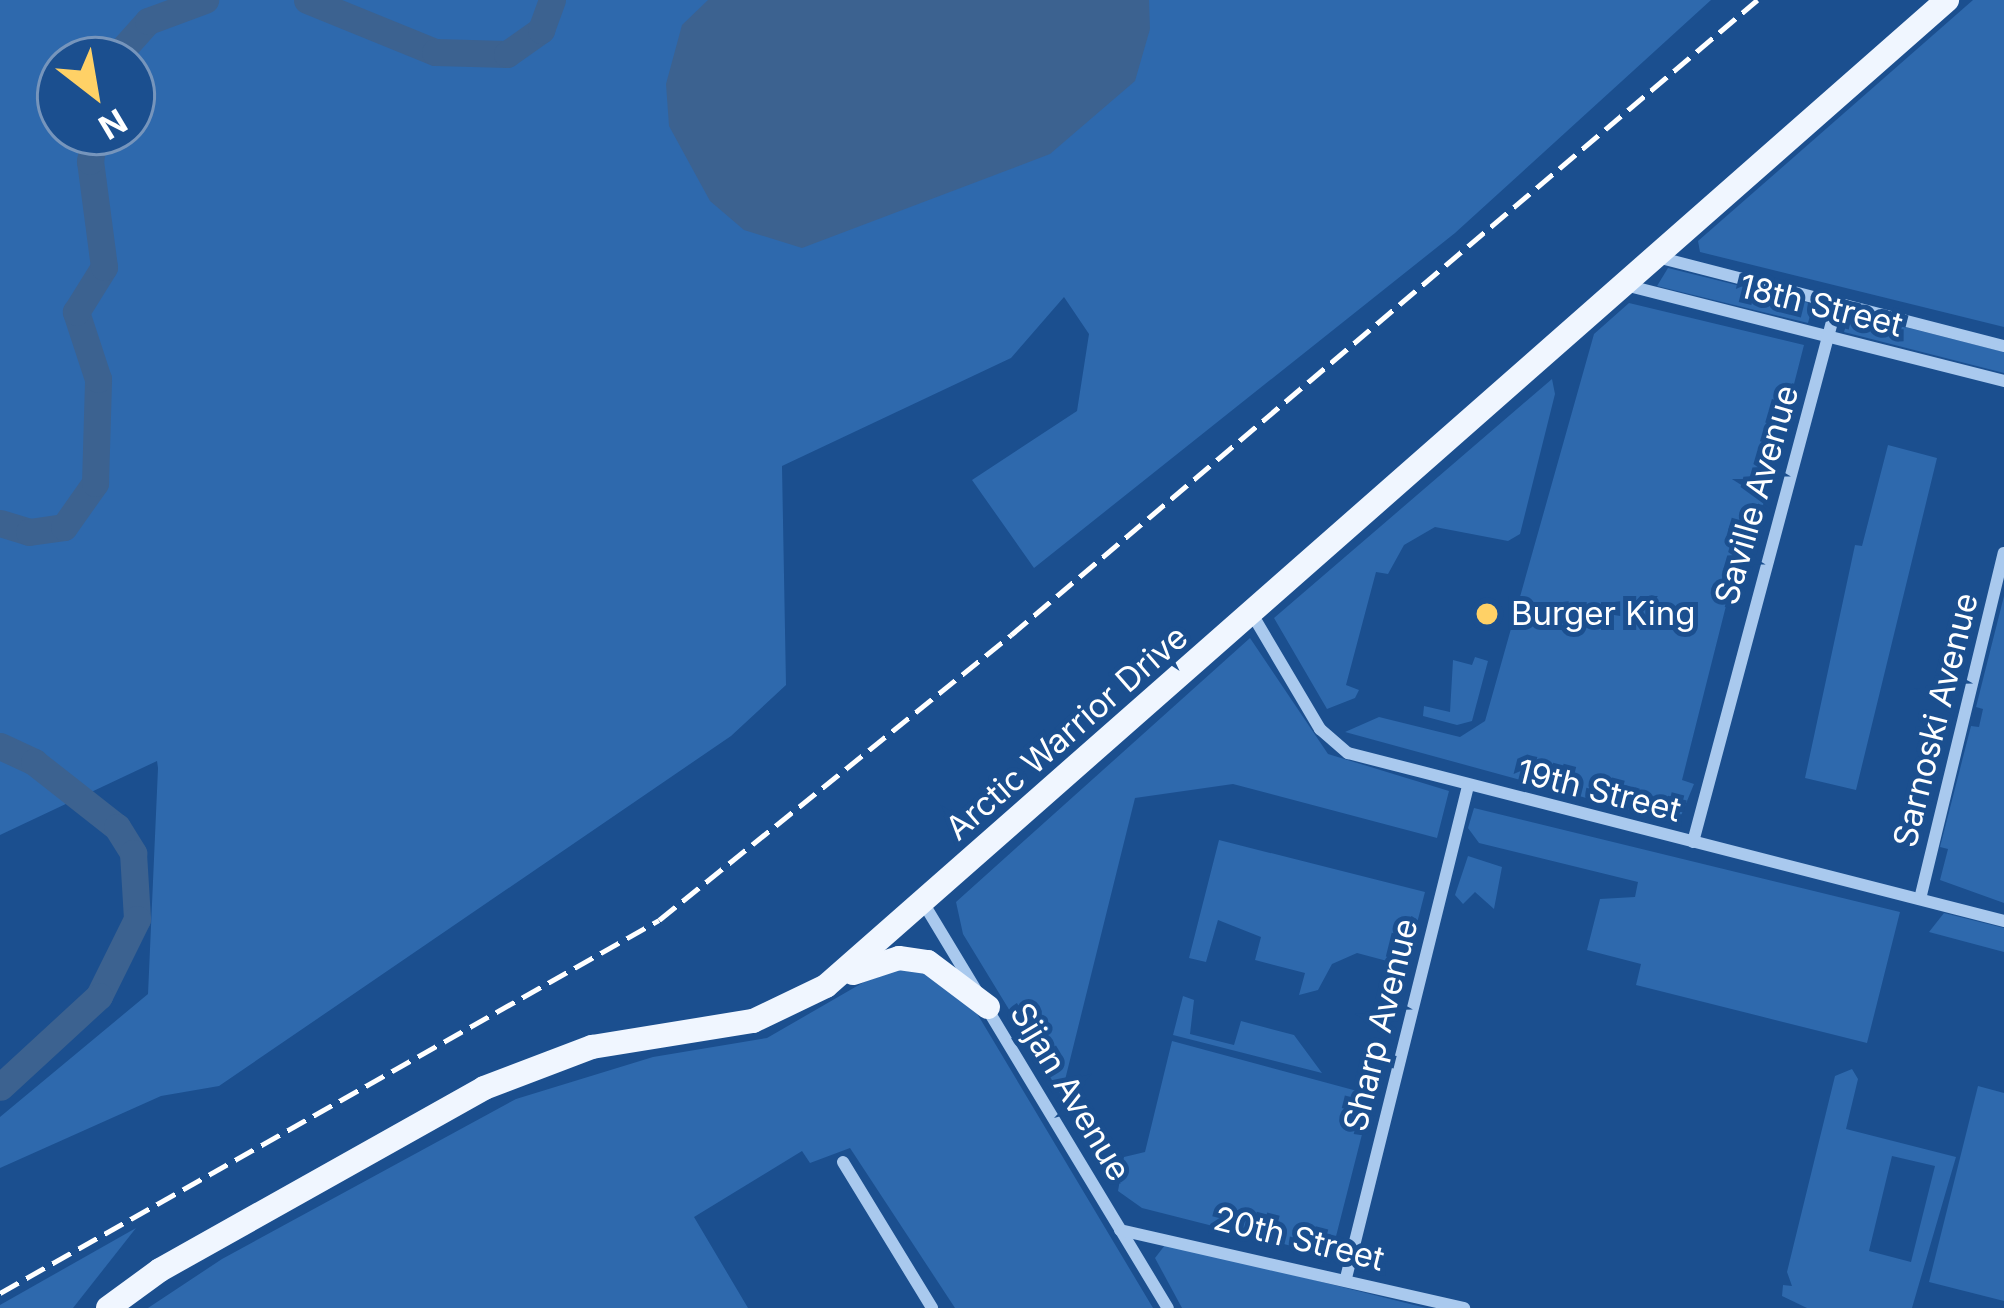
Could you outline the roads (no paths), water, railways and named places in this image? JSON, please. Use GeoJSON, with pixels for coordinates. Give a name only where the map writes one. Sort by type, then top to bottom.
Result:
{"type":"FeatureCollection","features":[{"type":"Feature","properties":{"kind":"main road","name":"Arctic Warrior Drive"},"geometry":{"type":"LineString","coordinates":[[108,1308],[160,1270],[484,1088],[592,1047],[753,1021],[829,984],[1947,0]]}},
{"type":"Feature","properties":{"kind":"main road"},"geometry":{"type":"LineString","coordinates":[[829,984],[899,958],[928,962],[988,1007]]}},
{"type":"Feature","properties":{"kind":"street","name":"18th Street"},"geometry":{"type":"LineString","coordinates":[[1657,257],[2004,346]]}},
{"type":"Feature","properties":{"kind":"street","name":"18th Street"},"geometry":{"type":"LineString","coordinates":[[1624,285],[2004,381]]}},
{"type":"Feature","properties":{"kind":"street","name":"Saville Avenue"},"geometry":{"type":"LineString","coordinates":[[1693,842],[1837,303]]}},
{"type":"Feature","properties":{"kind":"street","name":"Sarnoski Avenue"},"geometry":{"type":"LineString","coordinates":[[1920,899],[2004,553]]}},
{"type":"Feature","properties":{"kind":"street","name":"19th Street"},"geometry":{"type":"LineString","coordinates":[[1252,614],[1338,749],[2004,921]]}},
{"type":"Feature","properties":{"kind":"street","name":"Sharp Avenue"},"geometry":{"type":"LineString","coordinates":[[1346,1278],[1468,786]]}},
{"type":"Feature","properties":{"kind":"street","name":"Sijan Avenue"},"geometry":{"type":"LineString","coordinates":[[924,904],[1168,1308]]}},
{"type":"Feature","properties":{"kind":"street"},"geometry":{"type":"LineString","coordinates":[[843,1162],[932,1308]]}},
{"type":"Feature","properties":{"kind":"street","name":"20th Street"},"geometry":{"type":"LineString","coordinates":[[1120,1230],[1464,1308]]}},
{"type":"Feature","properties":{"kind":"waterway"},"geometry":{"type":"LineString","coordinates":[[135,36],[148,21],[205,0]]}},
{"type":"Feature","properties":{"kind":"waterway"},"geometry":{"type":"LineString","coordinates":[[307,0],[435,52],[507,54],[541,30],[552,0]]}},
{"type":"Feature","properties":{"kind":"waterway"},"geometry":{"type":"LineString","coordinates":[[0,523],[29,532],[64,527],[95,483],[98,379],[76,312],[104,267],[91,156]]}},
{"type":"Feature","properties":{"kind":"waterway"},"geometry":{"type":"LineString","coordinates":[[0,746],[34,762],[117,827],[133,853],[137,919],[99,996],[0,1087]]}},
{"type":"Feature","properties":{"kind":"railway"},"geometry":{"type":"LineString","coordinates":[[0,1293],[659,920],[1011,635],[1757,0]]}},
{"type":"Feature","properties":{"kind":"place","name":"Burger King"},"geometry":{"type":"Point","coordinates":[1487,614]}}]}
